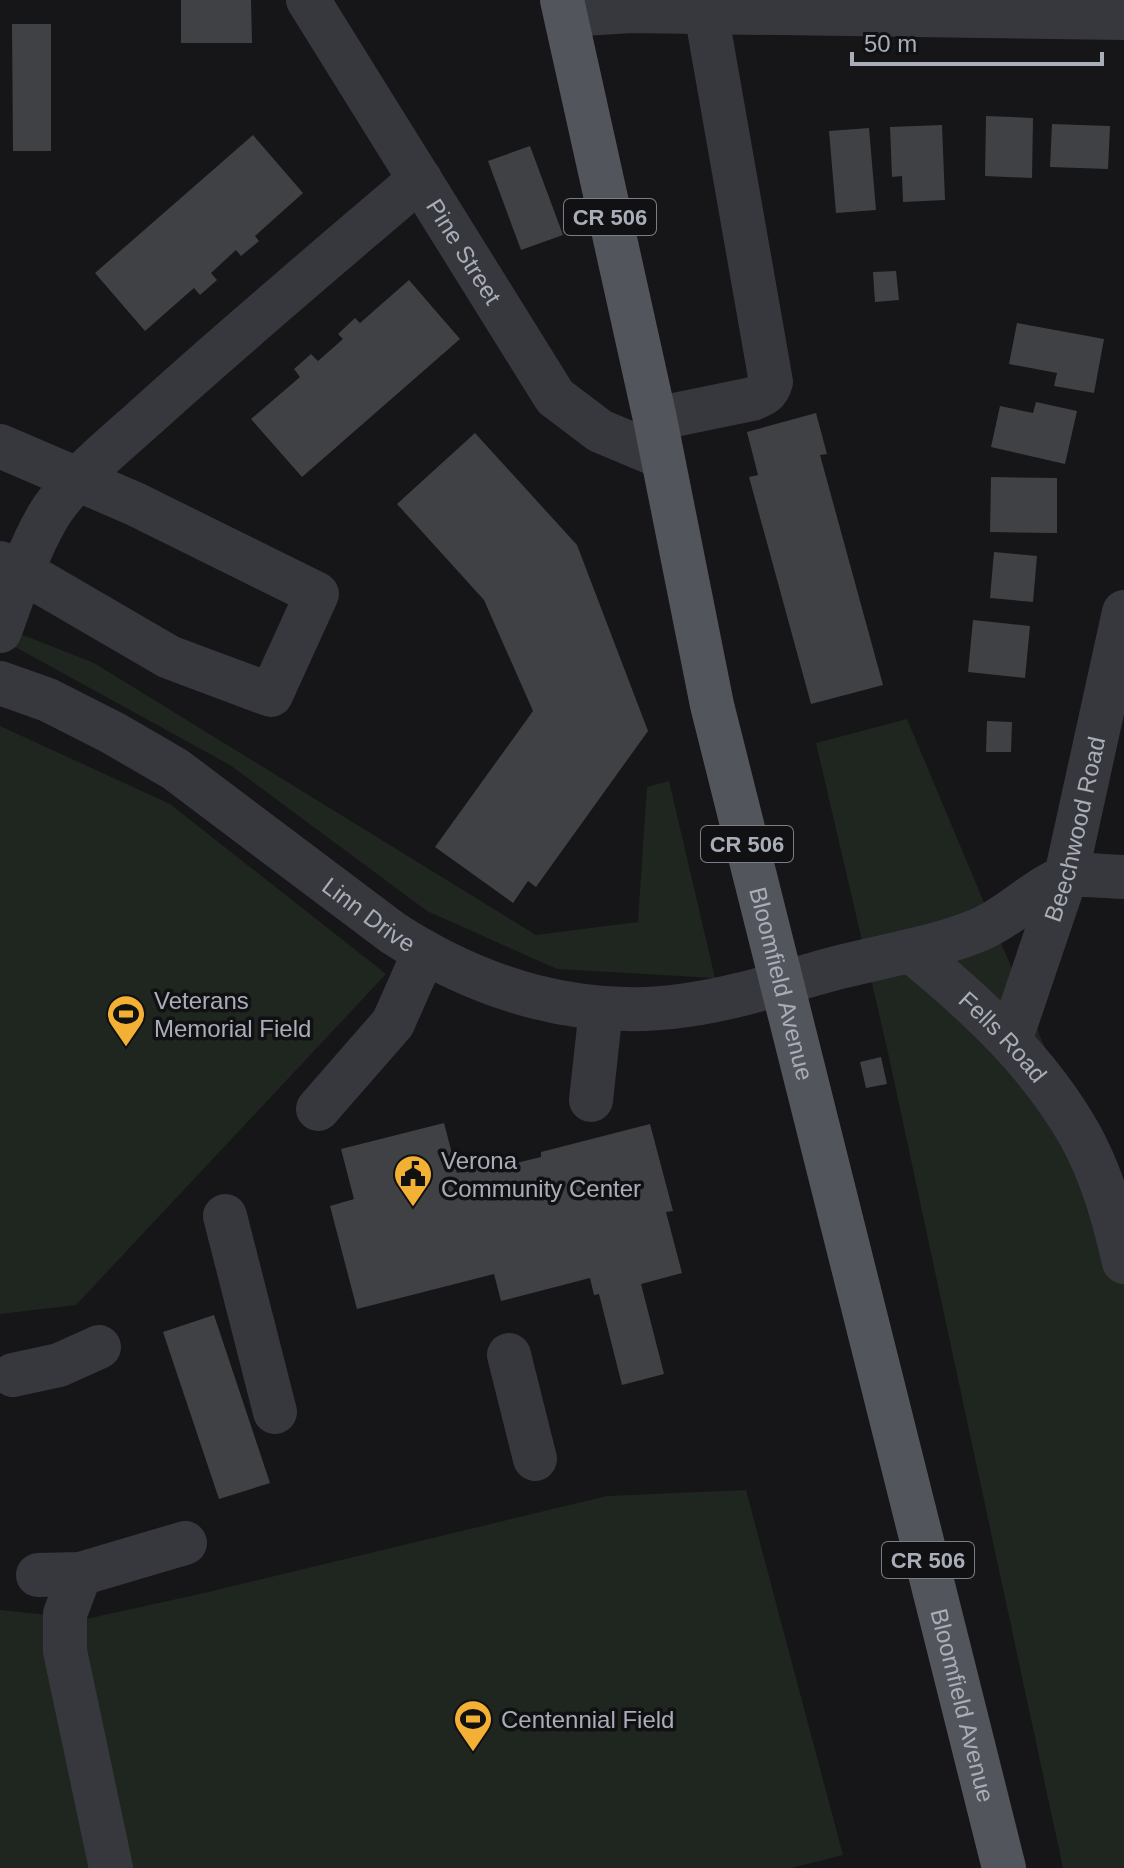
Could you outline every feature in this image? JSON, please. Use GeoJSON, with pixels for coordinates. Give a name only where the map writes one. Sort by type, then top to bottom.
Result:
{"type":"FeatureCollection","features":[{"type":"Feature","properties":{"kind":"main road","name":"Bloomfield Avenue"},"geometry":{"type":"LineString","coordinates":[[564,7],[658,438],[712,705],[1004,1868]]}},
{"type":"Feature","properties":{"kind":"street","name":"Pine Street"},"geometry":{"type":"LineString","coordinates":[[308,0],[555,397],[600,431],[658,438]]}},
{"type":"Feature","properties":{"kind":"street"},"geometry":{"type":"LineString","coordinates":[[564,7],[614,11],[1124,18]]}},
{"type":"Feature","properties":{"kind":"street"},"geometry":{"type":"LineString","coordinates":[[658,438],[763,395],[771,382],[706,12]]}},
{"type":"Feature","properties":{"kind":"street"},"geometry":{"type":"LineString","coordinates":[[0,631],[11,567],[47,517],[79,481],[218,351],[420,179]]}},
{"type":"Feature","properties":{"kind":"street"},"geometry":{"type":"LineString","coordinates":[[0,446],[135,504],[317,594],[271,695],[169,657],[11,567]]}},
{"type":"Feature","properties":{"kind":"street","name":"Beechwood Road"},"geometry":{"type":"LineString","coordinates":[[1010,1041],[1066,876],[1124,612]]}},
{"type":"Feature","properties":{"kind":"street","name":"Linn Drive"},"geometry":{"type":"LineString","coordinates":[[0,683],[48,700],[175,769],[393,933],[461,972],[499,987],[538,998],[601,1009],[687,1005],[782,983]]}},
{"type":"Feature","properties":{"kind":"street"},"geometry":{"type":"LineString","coordinates":[[782,983],[911,951],[983,928],[1066,876],[1124,877]]}},
{"type":"Feature","properties":{"kind":"street","name":"Fells Road"},"geometry":{"type":"LineString","coordinates":[[911,951],[957,988],[1010,1041],[1056,1098],[1100,1176],[1124,1262]]}},
{"type":"Feature","properties":{"kind":"street"},"geometry":{"type":"LineString","coordinates":[[318,1109],[393,1023],[424,953]]}},
{"type":"Feature","properties":{"kind":"street"},"geometry":{"type":"LineString","coordinates":[[591,1100],[601,1009]]}},
{"type":"Feature","properties":{"kind":"street"},"geometry":{"type":"LineString","coordinates":[[225,1216],[275,1412]]}},
{"type":"Feature","properties":{"kind":"street"},"geometry":{"type":"LineString","coordinates":[[13,1375],[59,1365],[99,1347]]}},
{"type":"Feature","properties":{"kind":"street"},"geometry":{"type":"LineString","coordinates":[[509,1355],[535,1459]]}},
{"type":"Feature","properties":{"kind":"street"},"geometry":{"type":"LineString","coordinates":[[111,1868],[65,1651],[65,1614],[59,1574],[185,1543]]}},
{"type":"Feature","properties":{"kind":"shaded area"},"geometry":{"type":"Polygon","coordinates":[[[0,626],[94,663],[536,935],[638,922],[647,787],[669,781],[715,978],[557,969],[427,911],[230,765],[19,649],[0,642],[0,626]]]}},
{"type":"Feature","properties":{"kind":"shaded area"},"geometry":{"type":"Polygon","coordinates":[[[907,719],[1124,1236],[1124,1868],[1063,1868],[887,1048],[816,743],[907,719]]]}},
{"type":"Feature","properties":{"kind":"shaded area","name":"Veterans Memorial Field"},"geometry":{"type":"Polygon","coordinates":[[[0,726],[170,804],[386,974],[76,1305],[0,1314],[0,726]]]}},
{"type":"Feature","properties":{"kind":"shaded area","name":"Centennial Field"},"geometry":{"type":"Polygon","coordinates":[[[746,1490],[843,1855],[791,1868],[0,1868],[0,1610],[86,1619],[607,1496],[746,1490]]]}},
{"type":"Feature","properties":{"kind":"building"},"geometry":{"type":"Polygon","coordinates":[[[181,0],[251,0],[252,43],[181,43],[181,0]]]}},
{"type":"Feature","properties":{"kind":"building"},"geometry":{"type":"Polygon","coordinates":[[[12,24],[51,24],[51,151],[13,151],[12,24]]]}},
{"type":"Feature","properties":{"kind":"building"},"geometry":{"type":"Polygon","coordinates":[[[986,116],[1033,118],[1032,178],[985,176],[986,116]]]}},
{"type":"Feature","properties":{"kind":"building"},"geometry":{"type":"Polygon","coordinates":[[[1052,124],[1110,126],[1108,169],[1050,167],[1052,124]]]}},
{"type":"Feature","properties":{"kind":"building"},"geometry":{"type":"Polygon","coordinates":[[[942,125],[945,200],[903,202],[902,176],[892,177],[890,127],[942,125]]]}},
{"type":"Feature","properties":{"kind":"building"},"geometry":{"type":"Polygon","coordinates":[[[869,128],[876,210],[836,213],[829,131],[869,128]]]}},
{"type":"Feature","properties":{"kind":"building"},"geometry":{"type":"Polygon","coordinates":[[[253,135],[303,193],[255,236],[259,241],[241,256],[236,250],[211,273],[217,280],[200,295],[194,288],[145,331],[95,273],[253,135]]]}},
{"type":"Feature","properties":{"kind":"building"},"geometry":{"type":"Polygon","coordinates":[[[530,146],[563,235],[521,250],[488,161],[530,146]]]}},
{"type":"Feature","properties":{"kind":"building"},"geometry":{"type":"Polygon","coordinates":[[[896,271],[899,300],[875,302],[873,272],[896,271]]]}},
{"type":"Feature","properties":{"kind":"building"},"geometry":{"type":"Polygon","coordinates":[[[409,280],[460,339],[302,477],[251,419],[300,377],[294,369],[311,354],[318,361],[343,339],[338,334],[355,318],[360,323],[409,280]]]}},
{"type":"Feature","properties":{"kind":"building"},"geometry":{"type":"Polygon","coordinates":[[[1017,323],[1104,339],[1094,393],[1054,386],[1057,373],[1009,364],[1017,323]]]}},
{"type":"Feature","properties":{"kind":"building"},"geometry":{"type":"Polygon","coordinates":[[[1036,402],[1077,411],[1065,464],[991,447],[1000,406],[1033,413],[1036,402]]]}},
{"type":"Feature","properties":{"kind":"building"},"geometry":{"type":"Polygon","coordinates":[[[816,413],[827,454],[820,455],[883,685],[811,704],[749,477],[758,475],[747,432],[816,413]]]}},
{"type":"Feature","properties":{"kind":"building"},"geometry":{"type":"Polygon","coordinates":[[[475,433],[577,545],[648,731],[536,887],[528,881],[513,903],[435,847],[533,711],[484,600],[397,504],[475,433]]]}},
{"type":"Feature","properties":{"kind":"building"},"geometry":{"type":"Polygon","coordinates":[[[991,477],[1057,478],[1057,533],[990,532],[991,477]]]}},
{"type":"Feature","properties":{"kind":"building"},"geometry":{"type":"Polygon","coordinates":[[[994,552],[1037,556],[1033,602],[990,598],[994,552]]]}},
{"type":"Feature","properties":{"kind":"building"},"geometry":{"type":"Polygon","coordinates":[[[973,620],[1030,626],[1025,678],[968,672],[973,620]]]}},
{"type":"Feature","properties":{"kind":"building"},"geometry":{"type":"Polygon","coordinates":[[[987,721],[1012,722],[1011,752],[986,752],[987,721]]]}},
{"type":"Feature","properties":{"kind":"building"},"geometry":{"type":"Polygon","coordinates":[[[881,1057],[887,1084],[866,1088],[860,1062],[881,1057]]]}},
{"type":"Feature","properties":{"kind":"building"},"geometry":{"type":"Polygon","coordinates":[[[444,1123],[457,1173],[467,1170],[466,1166],[502,1157],[504,1166],[541,1157],[541,1152],[650,1124],[673,1211],[666,1212],[682,1273],[641,1284],[664,1374],[622,1385],[599,1294],[594,1295],[590,1278],[501,1301],[494,1274],[357,1309],[330,1206],[354,1199],[341,1149],[444,1123]]]}},
{"type":"Feature","properties":{"kind":"building"},"geometry":{"type":"Polygon","coordinates":[[[214,1315],[270,1483],[219,1499],[163,1332],[214,1315]]]}},
{"type":"Feature","properties":{"kind":"place","name":"Veterans Memorial Field"},"geometry":{"type":"Point","coordinates":[126,1048]}},
{"type":"Feature","properties":{"kind":"place","name":"Verona Community Center"},"geometry":{"type":"Point","coordinates":[413,1208]}},
{"type":"Feature","properties":{"kind":"place","name":"Centennial Field"},"geometry":{"type":"Point","coordinates":[473,1753]}}]}
